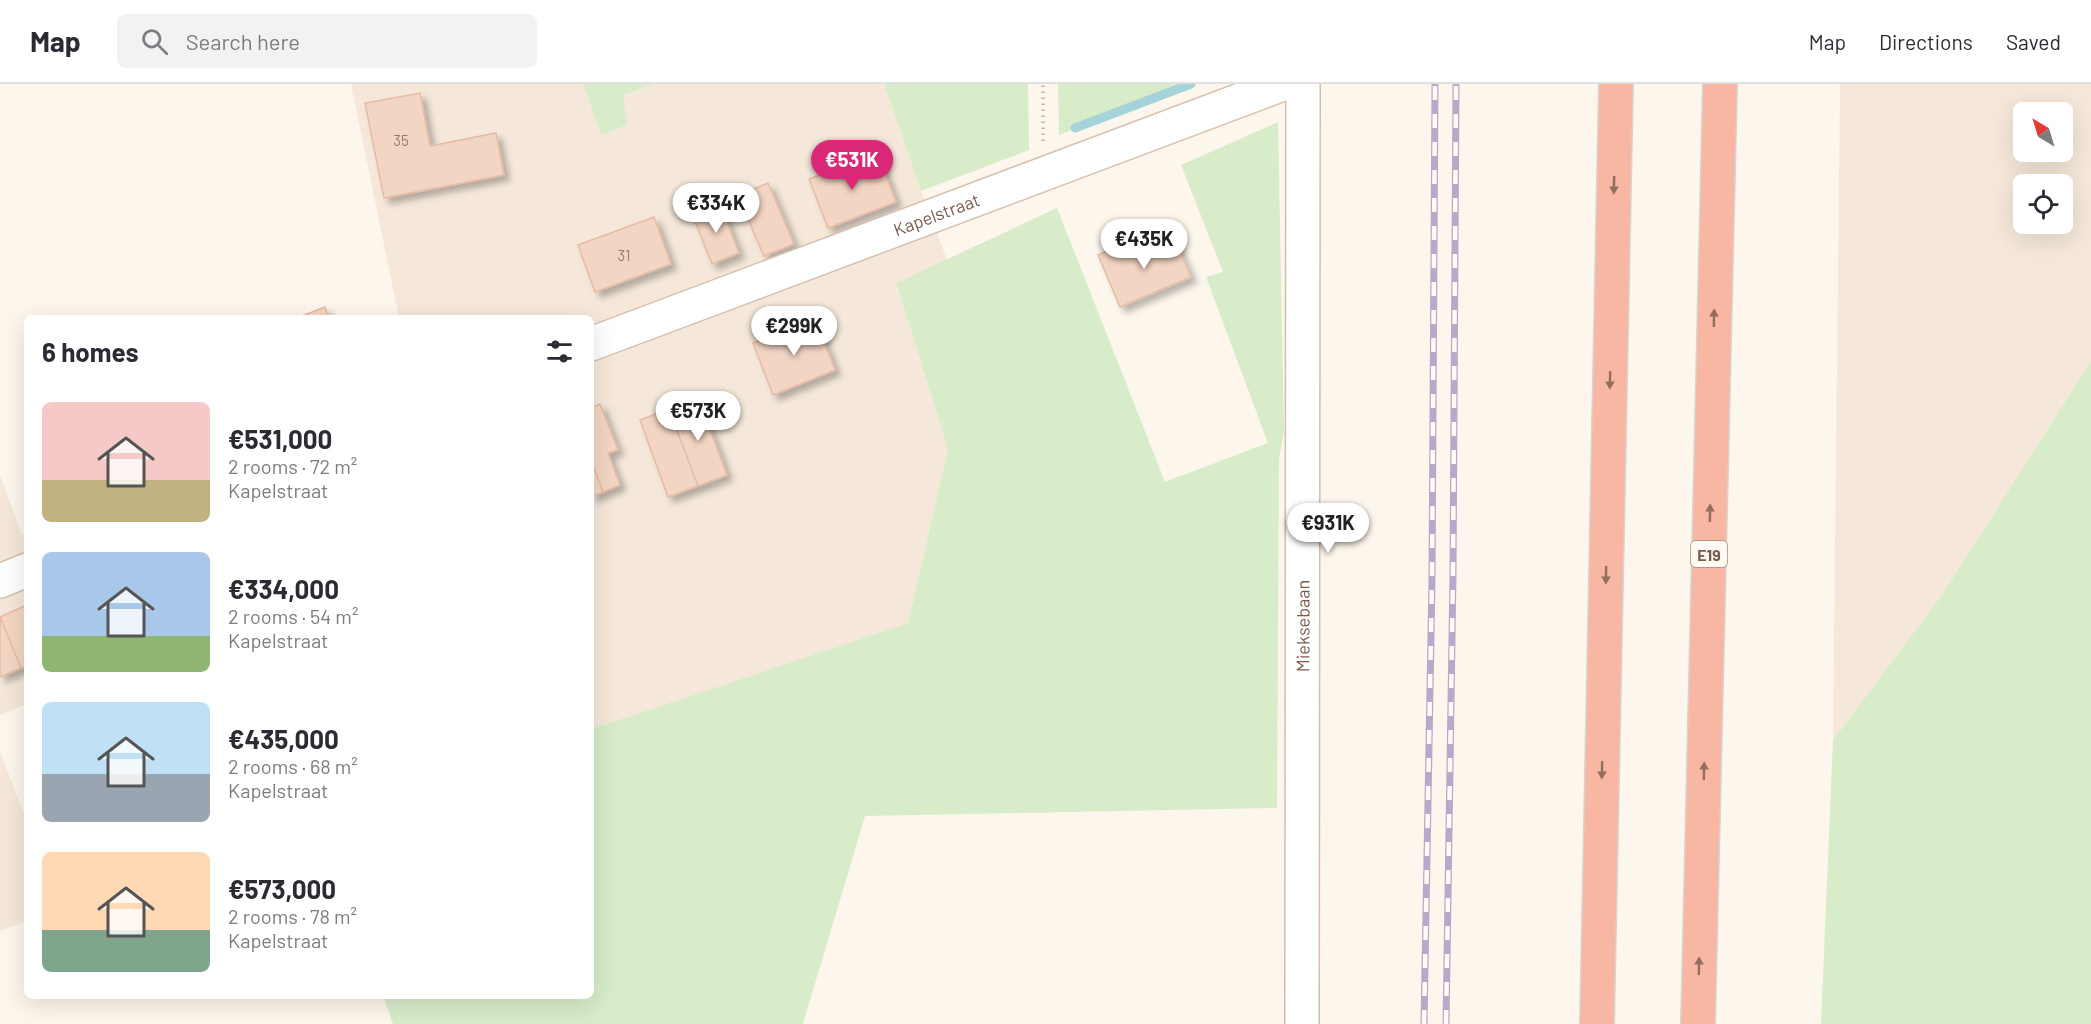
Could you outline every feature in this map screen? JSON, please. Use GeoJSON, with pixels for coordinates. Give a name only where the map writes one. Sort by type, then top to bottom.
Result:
{"type":"FeatureCollection","features":[{"type":"Feature","properties":{"kind":"highway"},"geometry":{"type":"LineString","coordinates":[[1597,1024],[1616,84]]}},
{"type":"Feature","properties":{"kind":"highway","name":"E19"},"geometry":{"type":"LineString","coordinates":[[1698,1024],[1720,84]]}},
{"type":"Feature","properties":{"kind":"street","name":"Kapelstraat"},"geometry":{"type":"LineString","coordinates":[[594,343],[1283,84]]}},
{"type":"Feature","properties":{"kind":"street","name":"Mieksebaan"},"geometry":{"type":"LineString","coordinates":[[1302,1024],[1303,84]]}},
{"type":"Feature","properties":{"kind":"street"},"geometry":{"type":"LineString","coordinates":[[0,580],[24,571]]}},
{"type":"Feature","properties":{"kind":"path"},"geometry":{"type":"LineString","coordinates":[[1042,174],[1043,84]]}},
{"type":"Feature","properties":{"kind":"shaded area"},"geometry":{"type":"Polygon","coordinates":[[[351,84],[583,84],[601,135],[623,95],[655,84],[884,84],[947,260],[896,284],[948,449],[908,623],[594,728],[594,315],[398,315],[351,84]]]}},
{"type":"Feature","properties":{"kind":"shaded area"},"geometry":{"type":"Polygon","coordinates":[[[1840,84],[2091,84],[2091,361],[1942,595],[1833,740],[1840,84]]]}},
{"type":"Feature","properties":{"kind":"shaded area"},"geometry":{"type":"Polygon","coordinates":[[[0,475],[22,535],[24,534],[24,705],[0,715],[0,475]]]}},
{"type":"Feature","properties":{"kind":"shaded area"},"geometry":{"type":"Polygon","coordinates":[[[0,752],[24,813],[24,922],[0,931],[0,752]]]}},
{"type":"Feature","properties":{"kind":"green space"},"geometry":{"type":"Polygon","coordinates":[[[583,84],[655,84],[623,95],[627,125],[601,135],[583,84]]]}},
{"type":"Feature","properties":{"kind":"green space"},"geometry":{"type":"Polygon","coordinates":[[[884,84],[1028,84],[1029,150],[921,191],[884,84]]]}},
{"type":"Feature","properties":{"kind":"green space"},"geometry":{"type":"Polygon","coordinates":[[[1058,84],[1190,84],[1059,135],[1058,84]]]}},
{"type":"Feature","properties":{"kind":"green space"},"geometry":{"type":"Polygon","coordinates":[[[1278,122],[1284,431],[1279,459],[1277,808],[865,816],[803,1024],[393,1024],[384,999],[594,999],[594,728],[908,623],[948,449],[896,283],[1057,208],[1165,482],[1268,443],[1206,277],[1223,272],[1181,165],[1278,122]]]}},
{"type":"Feature","properties":{"kind":"green space"},"geometry":{"type":"Polygon","coordinates":[[[2091,361],[2091,1024],[1821,1024],[1833,740],[1942,595],[2091,361]]]}},
{"type":"Feature","properties":{"kind":"building"},"geometry":{"type":"Polygon","coordinates":[[[420,93],[430,146],[496,133],[504,175],[384,198],[365,103],[420,93]]]}},
{"type":"Feature","properties":{"kind":"building"},"geometry":{"type":"Polygon","coordinates":[[[877,153],[896,202],[828,228],[809,179],[877,153]]]}},
{"type":"Feature","properties":{"kind":"building"},"geometry":{"type":"Polygon","coordinates":[[[768,183],[794,244],[764,256],[738,196],[768,183]]]}},
{"type":"Feature","properties":{"kind":"building"},"geometry":{"type":"Polygon","coordinates":[[[720,204],[739,253],[712,264],[693,216],[720,204]]]}},
{"type":"Feature","properties":{"kind":"building"},"geometry":{"type":"Polygon","coordinates":[[[654,217],[671,264],[595,292],[578,245],[654,217]]]}},
{"type":"Feature","properties":{"kind":"building"},"geometry":{"type":"Polygon","coordinates":[[[1173,235],[1191,277],[1120,307],[1098,255],[1124,244],[1128,254],[1173,235]]]}},
{"type":"Feature","properties":{"kind":"building"},"geometry":{"type":"Polygon","coordinates":[[[325,307],[328,315],[305,315],[325,307]]]}},
{"type":"Feature","properties":{"kind":"building"},"geometry":{"type":"Polygon","coordinates":[[[815,319],[835,370],[773,395],[753,343],[815,319]]]}},
{"type":"Feature","properties":{"kind":"building"},"geometry":{"type":"Polygon","coordinates":[[[698,398],[727,475],[698,486],[669,409],[698,398]]]}},
{"type":"Feature","properties":{"kind":"building"},"geometry":{"type":"Polygon","coordinates":[[[600,404],[618,450],[608,453],[620,485],[603,492],[594,468],[594,407],[600,404]]]}},
{"type":"Feature","properties":{"kind":"building"},"geometry":{"type":"Polygon","coordinates":[[[669,409],[698,486],[668,497],[640,420],[669,409]]]}},
{"type":"Feature","properties":{"kind":"building"},"geometry":{"type":"Polygon","coordinates":[[[594,468],[603,492],[594,496],[594,468]]]}},
{"type":"Feature","properties":{"kind":"building"},"geometry":{"type":"Polygon","coordinates":[[[24,606],[24,667],[21,668],[0,617],[24,606]]]}},
{"type":"Feature","properties":{"kind":"building"},"geometry":{"type":"Polygon","coordinates":[[[0,617],[21,668],[0,677],[0,617]]]}},
{"type":"Feature","properties":{"kind":"waterway"},"geometry":{"type":"LineString","coordinates":[[1075,128],[1191,84]]}},
{"type":"Feature","properties":{"kind":"railway"},"geometry":{"type":"LineString","coordinates":[[1424,1024],[1432,579],[1435,84]]}},
{"type":"Feature","properties":{"kind":"railway"},"geometry":{"type":"LineString","coordinates":[[1446,1024],[1453,574],[1456,84]]}}]}
